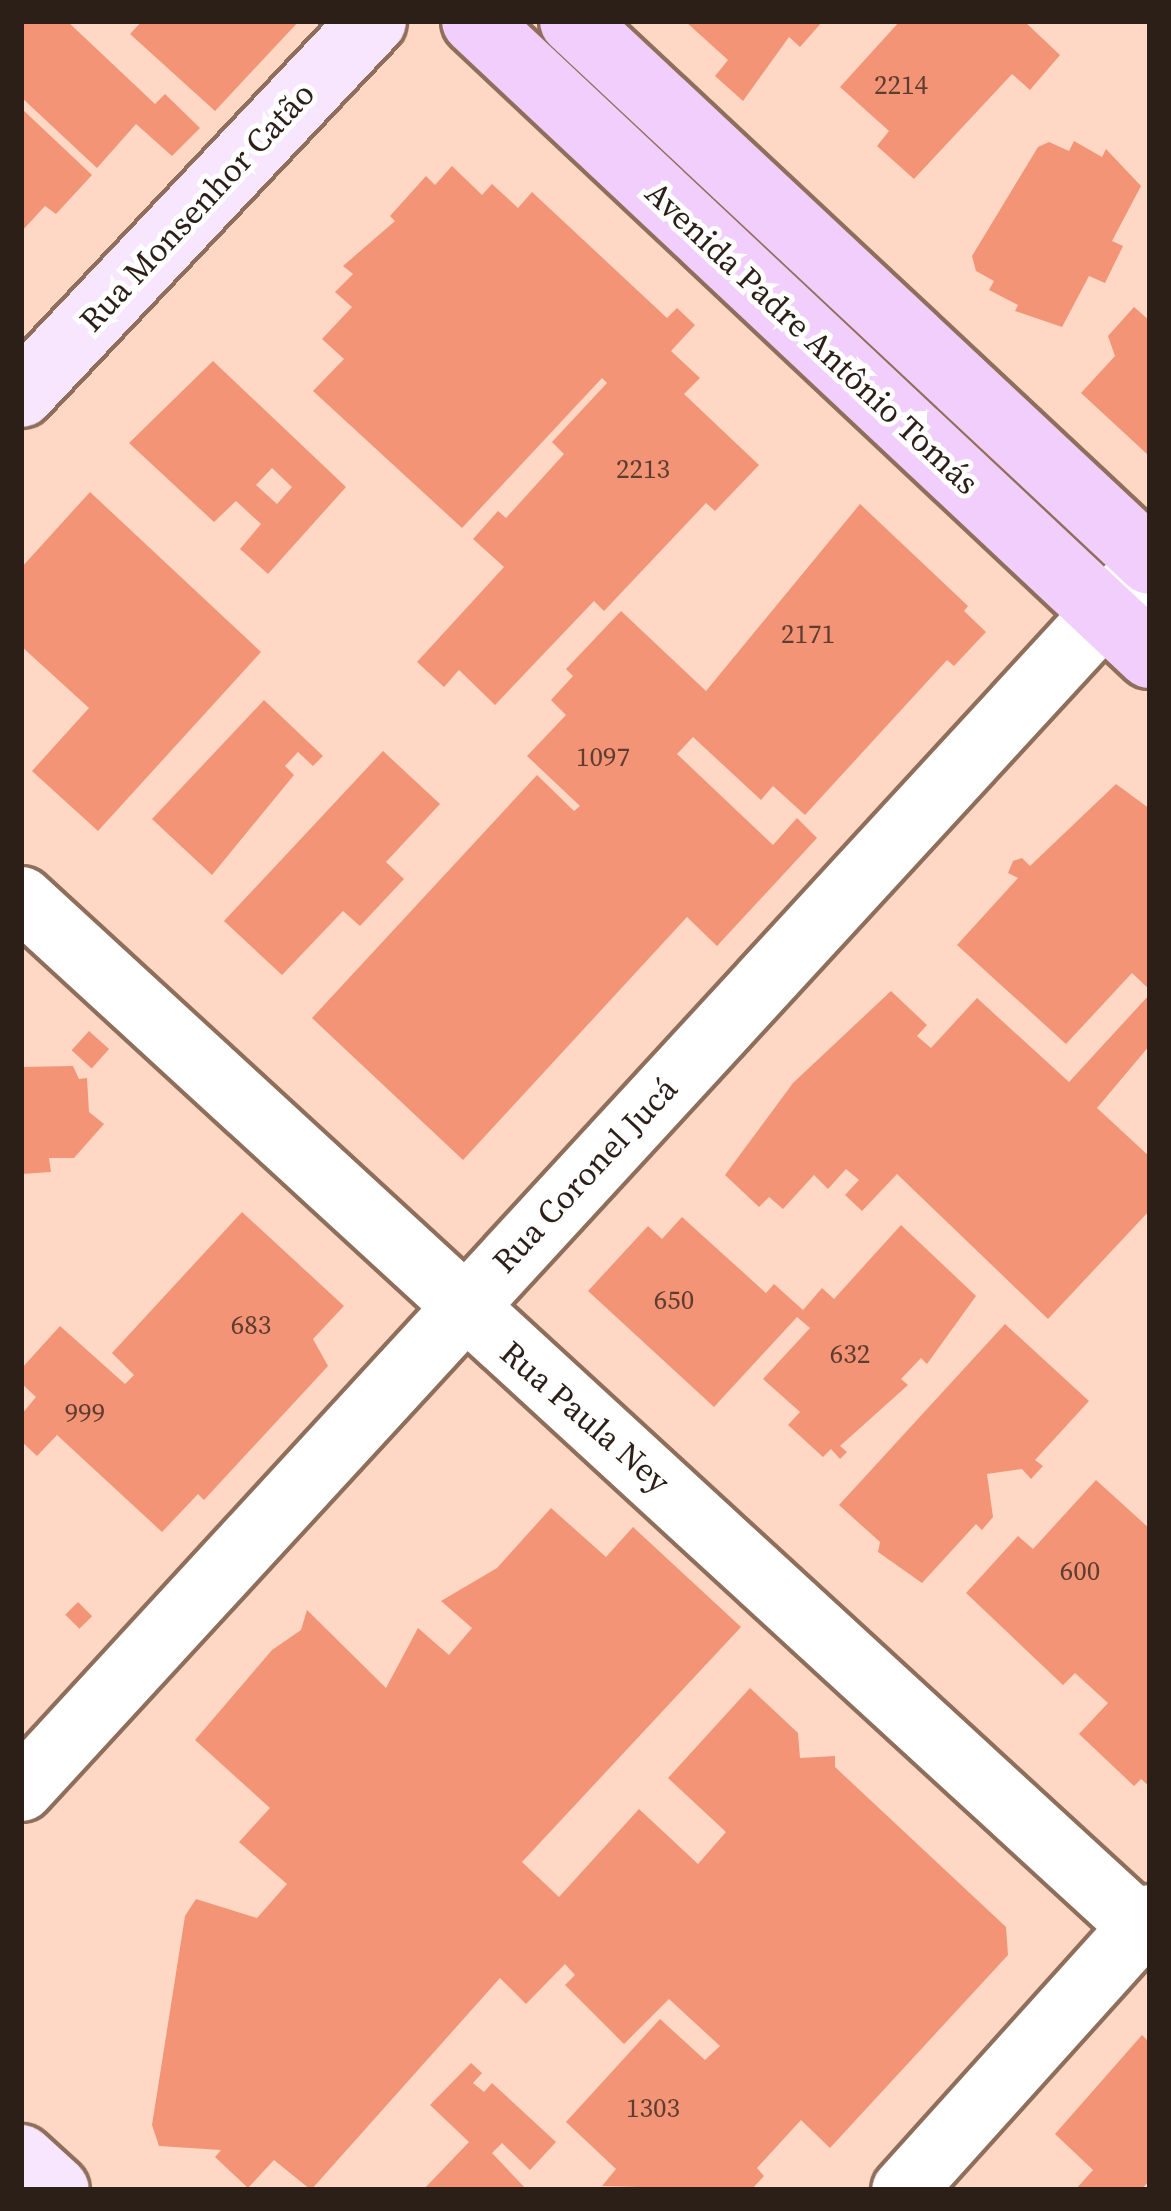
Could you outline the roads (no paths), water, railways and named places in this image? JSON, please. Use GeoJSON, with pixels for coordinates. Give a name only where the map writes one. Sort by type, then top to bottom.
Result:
{"type":"FeatureCollection","features":[{"type":"Feature","properties":{"kind":"main road","name":"Avenida Padre Antônio Tomás"},"geometry":{"type":"LineString","coordinates":[[475,21],[1127,634]]}},
{"type":"Feature","properties":{"kind":"main road","name":"Avenida Padre Antônio Tomás"},"geometry":{"type":"LineString","coordinates":[[573,21],[1150,562]]}},
{"type":"Feature","properties":{"kind":"street","name":"Rua Monsenhor Catão"},"geometry":{"type":"LineString","coordinates":[[21,394],[373,21]]}},
{"type":"Feature","properties":{"kind":"street","name":"Rua Coronel Jucá"},"geometry":{"type":"LineString","coordinates":[[21,1789],[461,1309],[1127,634],[1150,562]]}},
{"type":"Feature","properties":{"kind":"street","name":"Rua Paula Ney"},"geometry":{"type":"LineString","coordinates":[[21,898],[461,1309],[812,1618],[1147,1926]]}},
{"type":"Feature","properties":{"kind":"street"},"geometry":{"type":"LineString","coordinates":[[903,2190],[1147,1926]]}},
{"type":"Feature","properties":{"kind":"street"},"geometry":{"type":"LineString","coordinates":[[21,2158],[56,2190]]}}]}
